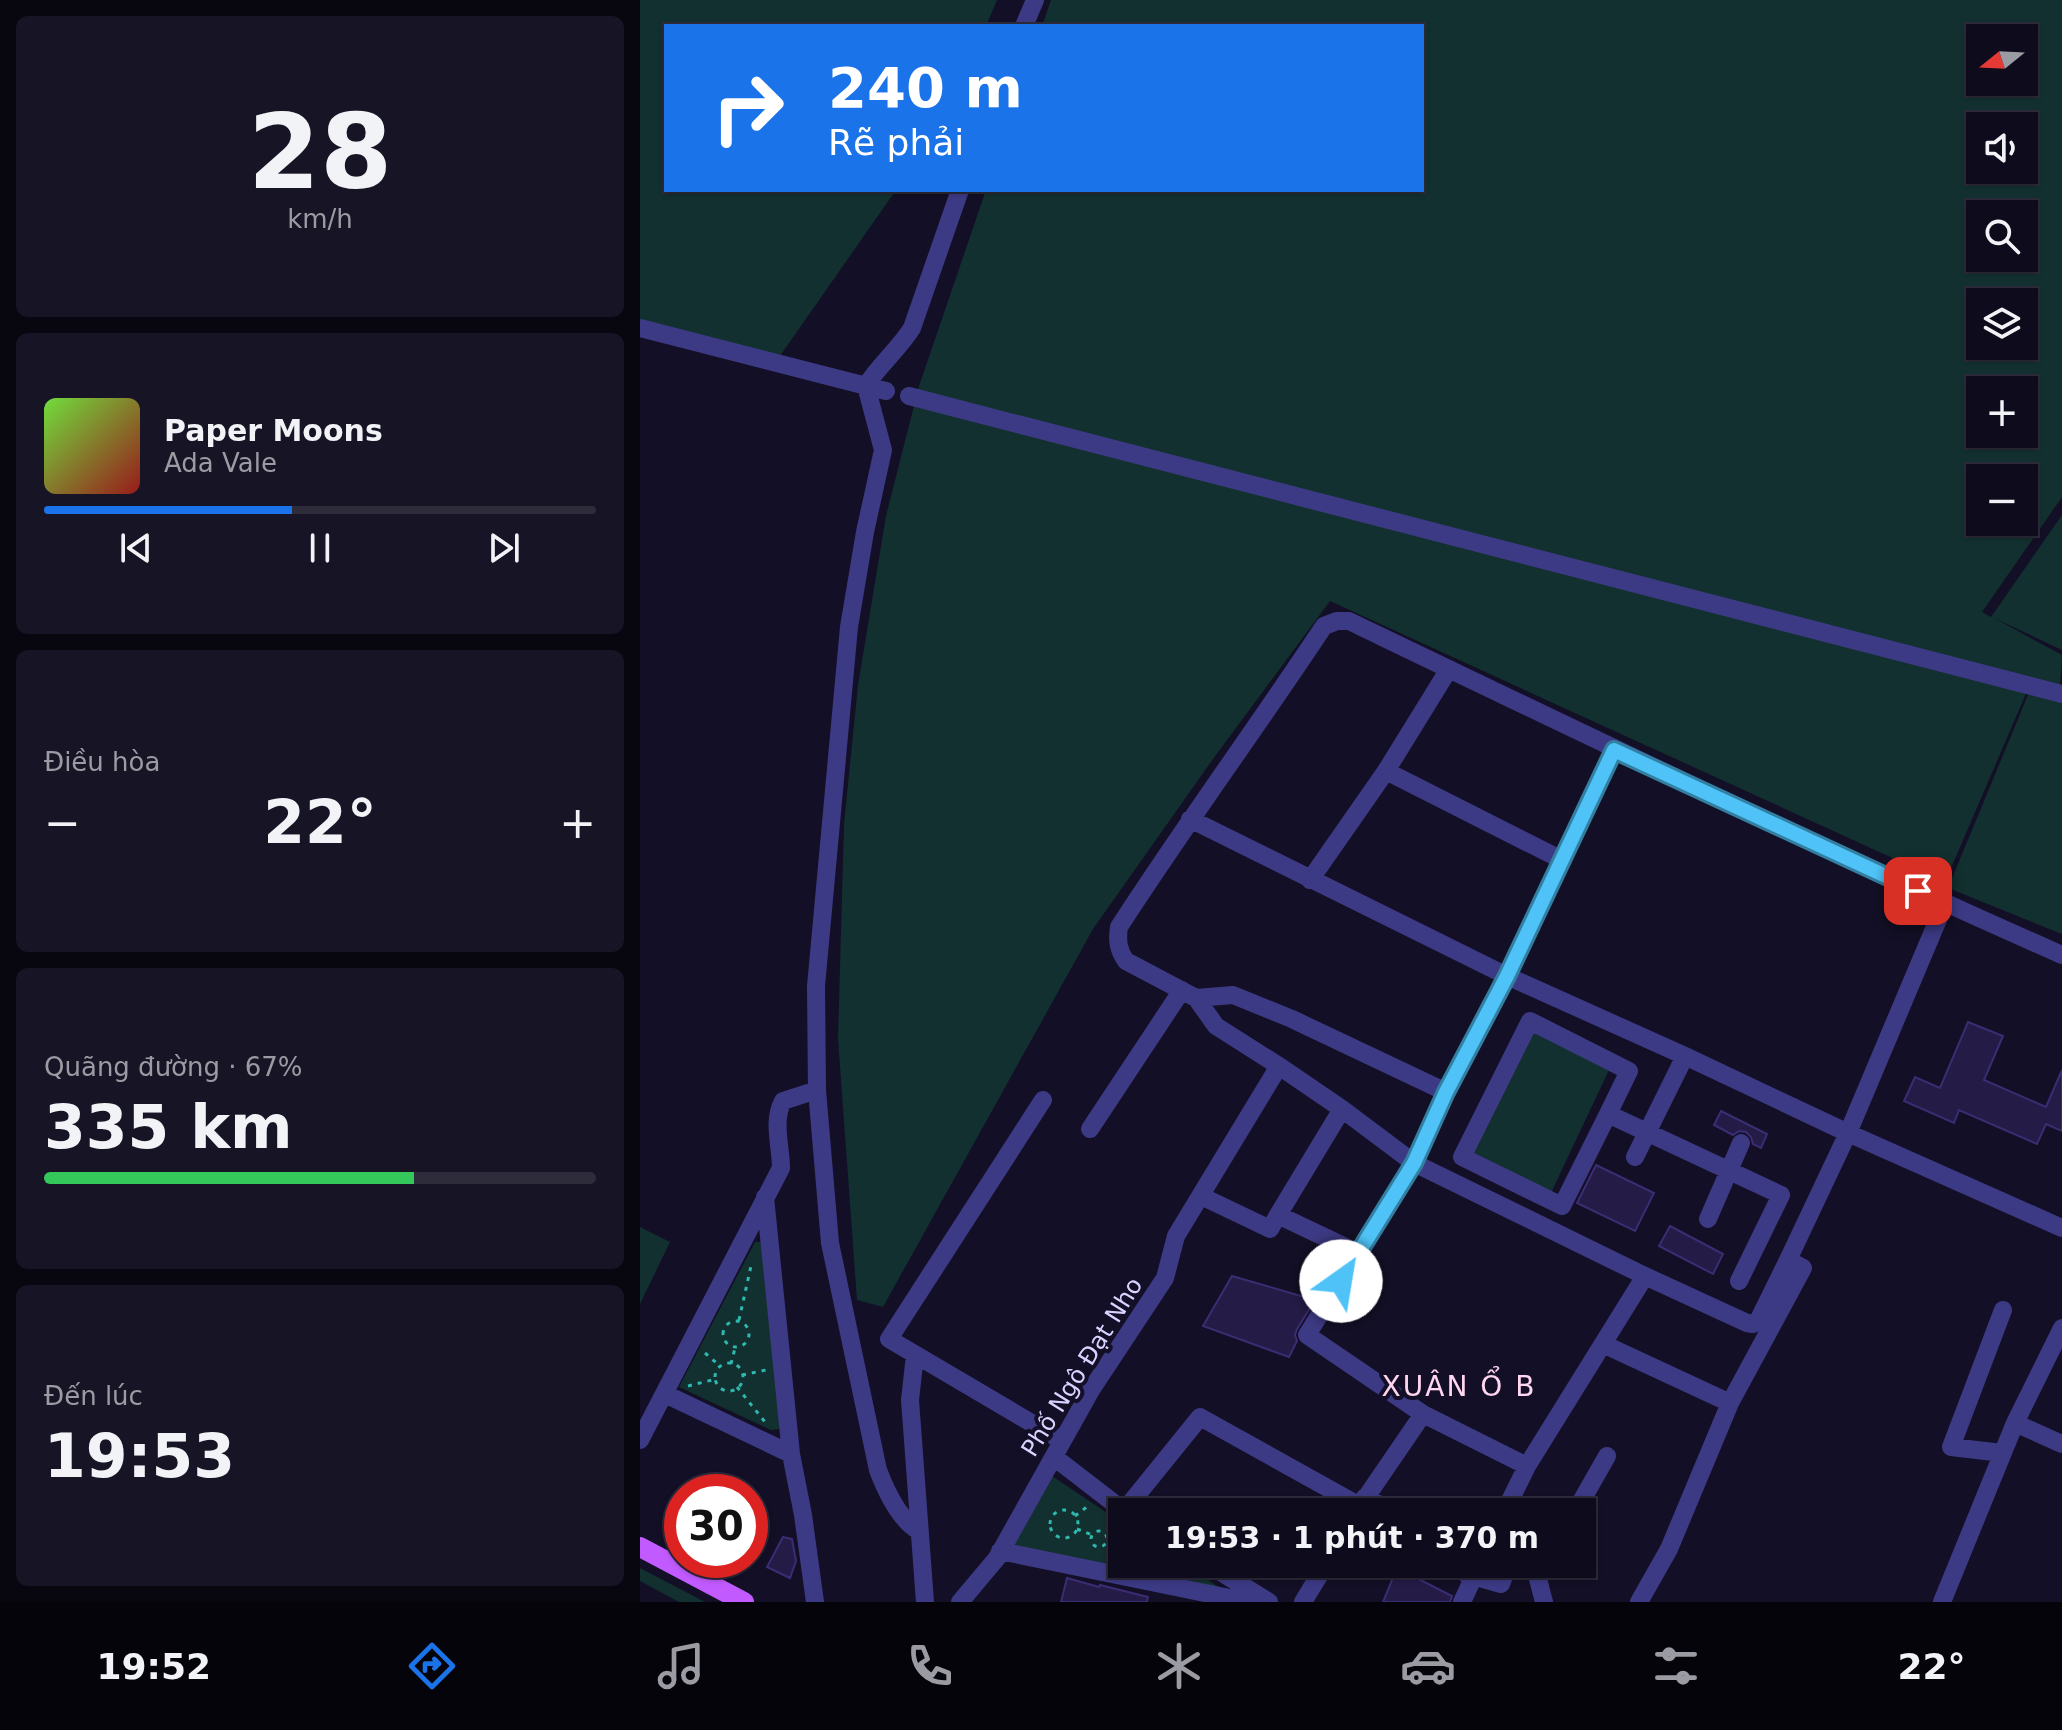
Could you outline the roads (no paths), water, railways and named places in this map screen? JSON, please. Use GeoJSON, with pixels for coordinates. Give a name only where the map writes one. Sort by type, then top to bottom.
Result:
{"type":"FeatureCollection","features":[{"type":"Feature","properties":{"kind":"main road"},"geometry":{"type":"LineString","coordinates":[[640,1547],[744,1602]]}},
{"type":"Feature","properties":{"kind":"street"},"geometry":{"type":"LineString","coordinates":[[1025,24],[1035,0]]}},
{"type":"Feature","properties":{"kind":"street"},"geometry":{"type":"LineString","coordinates":[[919,1531],[895,1504],[878,1470],[830,1243],[817,1090],[816,986],[849,627],[883,450],[866,386],[912,328],[959,192]]}},
{"type":"Feature","properties":{"kind":"street"},"geometry":{"type":"LineString","coordinates":[[640,328],[886,391]]}},
{"type":"Feature","properties":{"kind":"street"},"geometry":{"type":"LineString","coordinates":[[909,396],[2062,694]]}},
{"type":"Feature","properties":{"kind":"street"},"geometry":{"type":"LineString","coordinates":[[1945,903],[1848,1133],[1759,1319],[1753,1324],[1645,1276],[1414,1163],[1342,1109],[1216,1026],[1189,994],[1126,961],[1117,940],[1119,927],[1190,819],[1270,708],[1324,626],[1349,621],[1614,750],[2062,955]]}},
{"type":"Feature","properties":{"kind":"street"},"geometry":{"type":"LineString","coordinates":[[1310,880],[1386,771],[1449,669]]}},
{"type":"Feature","properties":{"kind":"street"},"geometry":{"type":"LineString","coordinates":[[1527,1466],[1423,1414],[1307,1335],[1414,1163],[1614,750]]}},
{"type":"Feature","properties":{"kind":"street"},"geometry":{"type":"LineString","coordinates":[[1386,771],[1562,860]]}},
{"type":"Feature","properties":{"kind":"street"},"geometry":{"type":"LineString","coordinates":[[1190,819],[1507,976],[2062,1228]]}},
{"type":"Feature","properties":{"kind":"street"},"geometry":{"type":"LineString","coordinates":[[1189,994],[1233,995],[1292,1019],[1446,1092]]}},
{"type":"Feature","properties":{"kind":"street"},"geometry":{"type":"LineString","coordinates":[[1090,1129],[1189,994]]}},
{"type":"Feature","properties":{"kind":"street"},"geometry":{"type":"LineString","coordinates":[[1530,1021],[1629,1071],[1608,1114],[1562,1206],[1462,1157],[1530,1021]]}},
{"type":"Feature","properties":{"kind":"street"},"geometry":{"type":"LineString","coordinates":[[1635,1157],[1685,1056]]}},
{"type":"Feature","properties":{"kind":"street","name":"Phố Ngô Đạt Nho"},"geometry":{"type":"LineString","coordinates":[[960,1602],[997,1558],[1091,1390],[1165,1278],[1176,1236],[1279,1066]]}},
{"type":"Feature","properties":{"kind":"street"},"geometry":{"type":"LineString","coordinates":[[640,1440],[671,1391],[781,1168],[777,1125],[783,1101],[817,1090]]}},
{"type":"Feature","properties":{"kind":"street"},"geometry":{"type":"LineString","coordinates":[[1043,1100],[889,1339],[1058,1449],[1110,1498]]}},
{"type":"Feature","properties":{"kind":"street"},"geometry":{"type":"LineString","coordinates":[[1201,1196],[1270,1229],[1342,1109]]}},
{"type":"Feature","properties":{"kind":"street"},"geometry":{"type":"LineString","coordinates":[[1608,1114],[1781,1195],[1739,1281]]}},
{"type":"Feature","properties":{"kind":"street"},"geometry":{"type":"LineString","coordinates":[[1708,1219],[1741,1143]]}},
{"type":"Feature","properties":{"kind":"street"},"geometry":{"type":"LineString","coordinates":[[765,1197],[791,1454],[815,1602]]}},
{"type":"Feature","properties":{"kind":"street"},"geometry":{"type":"LineString","coordinates":[[1278,1215],[1358,1253]]}},
{"type":"Feature","properties":{"kind":"street"},"geometry":{"type":"LineString","coordinates":[[1639,1602],[1669,1549],[1730,1403],[1803,1268],[1788,1260]]}},
{"type":"Feature","properties":{"kind":"street"},"geometry":{"type":"LineString","coordinates":[[1511,1498],[1527,1466],[1645,1276]]}},
{"type":"Feature","properties":{"kind":"street"},"geometry":{"type":"LineString","coordinates":[[2002,1453],[1951,1447],[2003,1310]]}},
{"type":"Feature","properties":{"kind":"street"},"geometry":{"type":"LineString","coordinates":[[1942,1602],[2015,1423],[2062,1328]]}},
{"type":"Feature","properties":{"kind":"street"},"geometry":{"type":"LineString","coordinates":[[1603,1344],[1730,1403]]}},
{"type":"Feature","properties":{"kind":"street"},"geometry":{"type":"LineString","coordinates":[[915,1355],[910,1400],[925,1602]]}},
{"type":"Feature","properties":{"kind":"street"},"geometry":{"type":"LineString","coordinates":[[671,1391],[791,1454]]}},
{"type":"Feature","properties":{"kind":"street"},"geometry":{"type":"LineString","coordinates":[[1365,1498],[1423,1414]]}},
{"type":"Feature","properties":{"kind":"street"},"geometry":{"type":"LineString","coordinates":[[1136,1498],[1200,1417],[1347,1498]]}},
{"type":"Feature","properties":{"kind":"street"},"geometry":{"type":"LineString","coordinates":[[2015,1423],[2062,1444]]}},
{"type":"Feature","properties":{"kind":"street"},"geometry":{"type":"LineString","coordinates":[[1583,1498],[1607,1456]]}},
{"type":"Feature","properties":{"kind":"street"},"geometry":{"type":"LineString","coordinates":[[1000,1551],[1249,1602]]}},
{"type":"Feature","properties":{"kind":"street"},"geometry":{"type":"LineString","coordinates":[[1230,1578],[1269,1602]]}},
{"type":"Feature","properties":{"kind":"street"},"geometry":{"type":"LineString","coordinates":[[1303,1602],[1318,1578]]}},
{"type":"Feature","properties":{"kind":"street"},"geometry":{"type":"LineString","coordinates":[[1462,1602],[1469,1578]]}},
{"type":"Feature","properties":{"kind":"street"},"geometry":{"type":"LineString","coordinates":[[1488,1578],[1501,1584],[1503,1578]]}},
{"type":"Feature","properties":{"kind":"street"},"geometry":{"type":"LineString","coordinates":[[1539,1578],[1544,1602]]}},
{"type":"Feature","properties":{"kind":"district","name":"XUÂN Ổ B"},"geometry":{"type":"Point","coordinates":[1459,1386]}}]}
